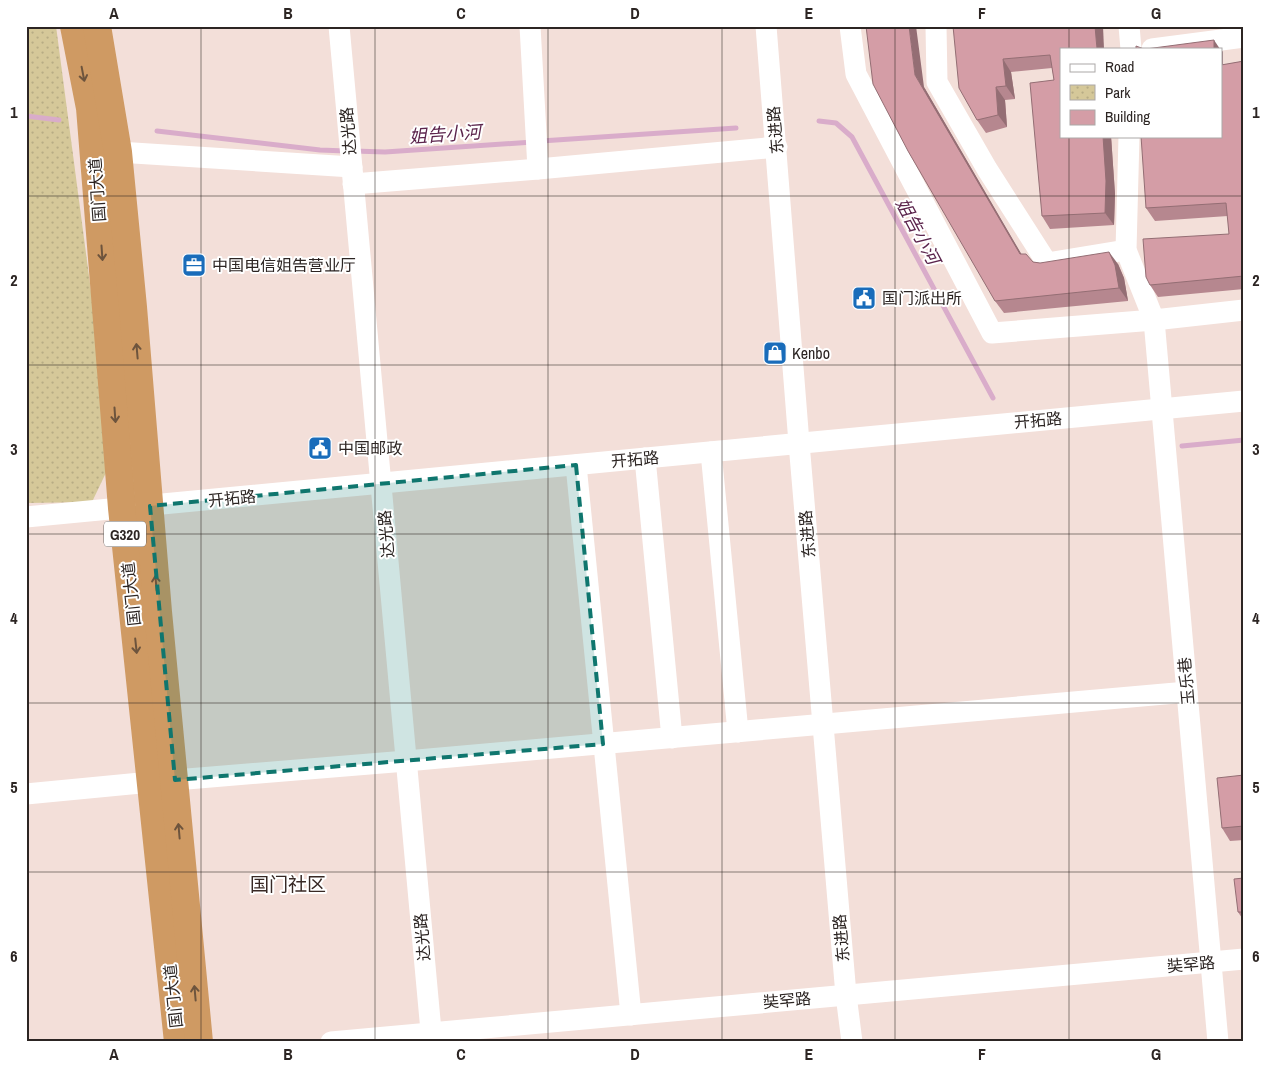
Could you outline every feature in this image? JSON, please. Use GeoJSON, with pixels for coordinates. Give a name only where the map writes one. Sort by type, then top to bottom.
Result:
{"type":"FeatureCollection","features":[{"type":"Feature","properties":{"kind":"highway","name":"国门大道"},"geometry":{"type":"LineString","coordinates":[[74,26],[91,118],[122,508],[200,1042]]}},
{"type":"Feature","properties":{"kind":"highway","name":"国门大道"},"geometry":{"type":"LineString","coordinates":[[97,26],[118,152],[150,506],[178,1042]]}},
{"type":"Feature","properties":{"kind":"street","name":"达光路"},"geometry":{"type":"LineString","coordinates":[[338,26],[431,1037]]}},
{"type":"Feature","properties":{"kind":"street"},"geometry":{"type":"LineString","coordinates":[[530,26],[537,161]]}},
{"type":"Feature","properties":{"kind":"street","name":"东进路"},"geometry":{"type":"LineString","coordinates":[[766,26],[799,443],[846,995],[852,1042]]}},
{"type":"Feature","properties":{"kind":"street"},"geometry":{"type":"LineString","coordinates":[[850,26],[856,74],[992,333],[1154,320],[1244,310]]}},
{"type":"Feature","properties":{"kind":"street"},"geometry":{"type":"LineString","coordinates":[[936,26],[936,82],[987,169],[1047,263],[1126,250],[1129,138]]}},
{"type":"Feature","properties":{"kind":"street"},"geometry":{"type":"LineString","coordinates":[[1129,26],[1131,48]]}},
{"type":"Feature","properties":{"kind":"street"},"geometry":{"type":"LineString","coordinates":[[1160,48],[1244,37]]}},
{"type":"Feature","properties":{"kind":"street"},"geometry":{"type":"LineString","coordinates":[[118,152],[352,171],[777,147]]}},
{"type":"Feature","properties":{"kind":"street","name":"玉乐巷"},"geometry":{"type":"LineString","coordinates":[[1126,250],[1154,320],[1218,1042]]}},
{"type":"Feature","properties":{"kind":"street","name":"开拓路"},"geometry":{"type":"LineString","coordinates":[[26,517],[1244,401]]}},
{"type":"Feature","properties":{"kind":"street"},"geometry":{"type":"LineString","coordinates":[[711,452],[738,732]]}},
{"type":"Feature","properties":{"kind":"street"},"geometry":{"type":"LineString","coordinates":[[645,458],[672,738]]}},
{"type":"Feature","properties":{"kind":"street"},"geometry":{"type":"LineString","coordinates":[[576,465],[631,1015]]}},
{"type":"Feature","properties":{"kind":"street"},"geometry":{"type":"LineString","coordinates":[[26,794],[1187,692]]}},
{"type":"Feature","properties":{"kind":"street","name":"奘罕路"},"geometry":{"type":"LineString","coordinates":[[331,1042],[431,1037],[631,1015],[1244,959]]}},
{"type":"Feature","properties":{"kind":"highlighted area"},"geometry":{"type":"Polygon","coordinates":[[[576,465],[603,744],[175,780],[150,506],[576,465]]]}},
{"type":"Feature","properties":{"kind":"green space"},"geometry":{"type":"Polygon","coordinates":[[[26,26],[56,26],[113,458],[92,502],[26,503],[26,26]]]}},
{"type":"Feature","properties":{"kind":"building"},"geometry":{"type":"Polygon","coordinates":[[[866,26],[909,26],[915,75],[1020,254],[1026,254],[1033,262],[1040,263],[1109,252],[1115,265],[1119,288],[995,301],[908,151],[873,84],[866,26]]]}},
{"type":"Feature","properties":{"kind":"building"},"geometry":{"type":"Polygon","coordinates":[[[953,26],[1095,26],[1097,48],[1060,48],[1060,138],[1103,138],[1106,181],[1105,213],[1042,216],[1030,83],[1054,80],[1050,55],[1003,59],[1006,86],[996,87],[998,115],[977,120],[959,88],[953,26]]]}},
{"type":"Feature","properties":{"kind":"building"},"geometry":{"type":"Polygon","coordinates":[[[1214,40],[1214,48],[1154,48],[1214,40]]]}},
{"type":"Feature","properties":{"kind":"building"},"geometry":{"type":"Polygon","coordinates":[[[1244,61],[1244,276],[1150,285],[1146,277],[1143,239],[1229,234],[1226,203],[1146,208],[1141,138],[1222,138],[1222,65],[1244,61]]]}},
{"type":"Feature","properties":{"kind":"building"},"geometry":{"type":"Polygon","coordinates":[[[1244,775],[1244,826],[1222,828],[1217,778],[1244,775]]]}},
{"type":"Feature","properties":{"kind":"building"},"geometry":{"type":"Polygon","coordinates":[[[1244,878],[1244,912],[1238,912],[1234,879],[1244,878]]]}},
{"type":"Feature","properties":{"kind":"waterway","name":"姐告小河"},"geometry":{"type":"LineString","coordinates":[[26,116],[59,120]]}},
{"type":"Feature","properties":{"kind":"waterway","name":"姐告小河"},"geometry":{"type":"LineString","coordinates":[[819,121],[836,123],[852,137],[993,398]]}},
{"type":"Feature","properties":{"kind":"waterway","name":"姐告小河"},"geometry":{"type":"LineString","coordinates":[[541,141],[736,128]]}},
{"type":"Feature","properties":{"kind":"waterway","name":"姐告小河"},"geometry":{"type":"LineString","coordinates":[[157,131],[320,150],[346,151]]}},
{"type":"Feature","properties":{"kind":"waterway","name":"姐告小河"},"geometry":{"type":"LineString","coordinates":[[354,151],[385,152],[533,142]]}},
{"type":"Feature","properties":{"kind":"waterway","name":"姐告小河"},"geometry":{"type":"LineString","coordinates":[[1182,446],[1244,440]]}},
{"type":"Feature","properties":{"kind":"place","name":"中国电信姐告营业厅"},"geometry":{"type":"Point","coordinates":[194,265]}},
{"type":"Feature","properties":{"kind":"place","name":"国门派出所"},"geometry":{"type":"Point","coordinates":[864,298]}},
{"type":"Feature","properties":{"kind":"place","name":"Kenbo"},"geometry":{"type":"Point","coordinates":[775,353]}},
{"type":"Feature","properties":{"kind":"place","name":"中国邮政"},"geometry":{"type":"Point","coordinates":[320,448]}},
{"type":"Feature","properties":{"kind":"district","name":"国门社区"},"geometry":{"type":"Point","coordinates":[288,884]}}]}
